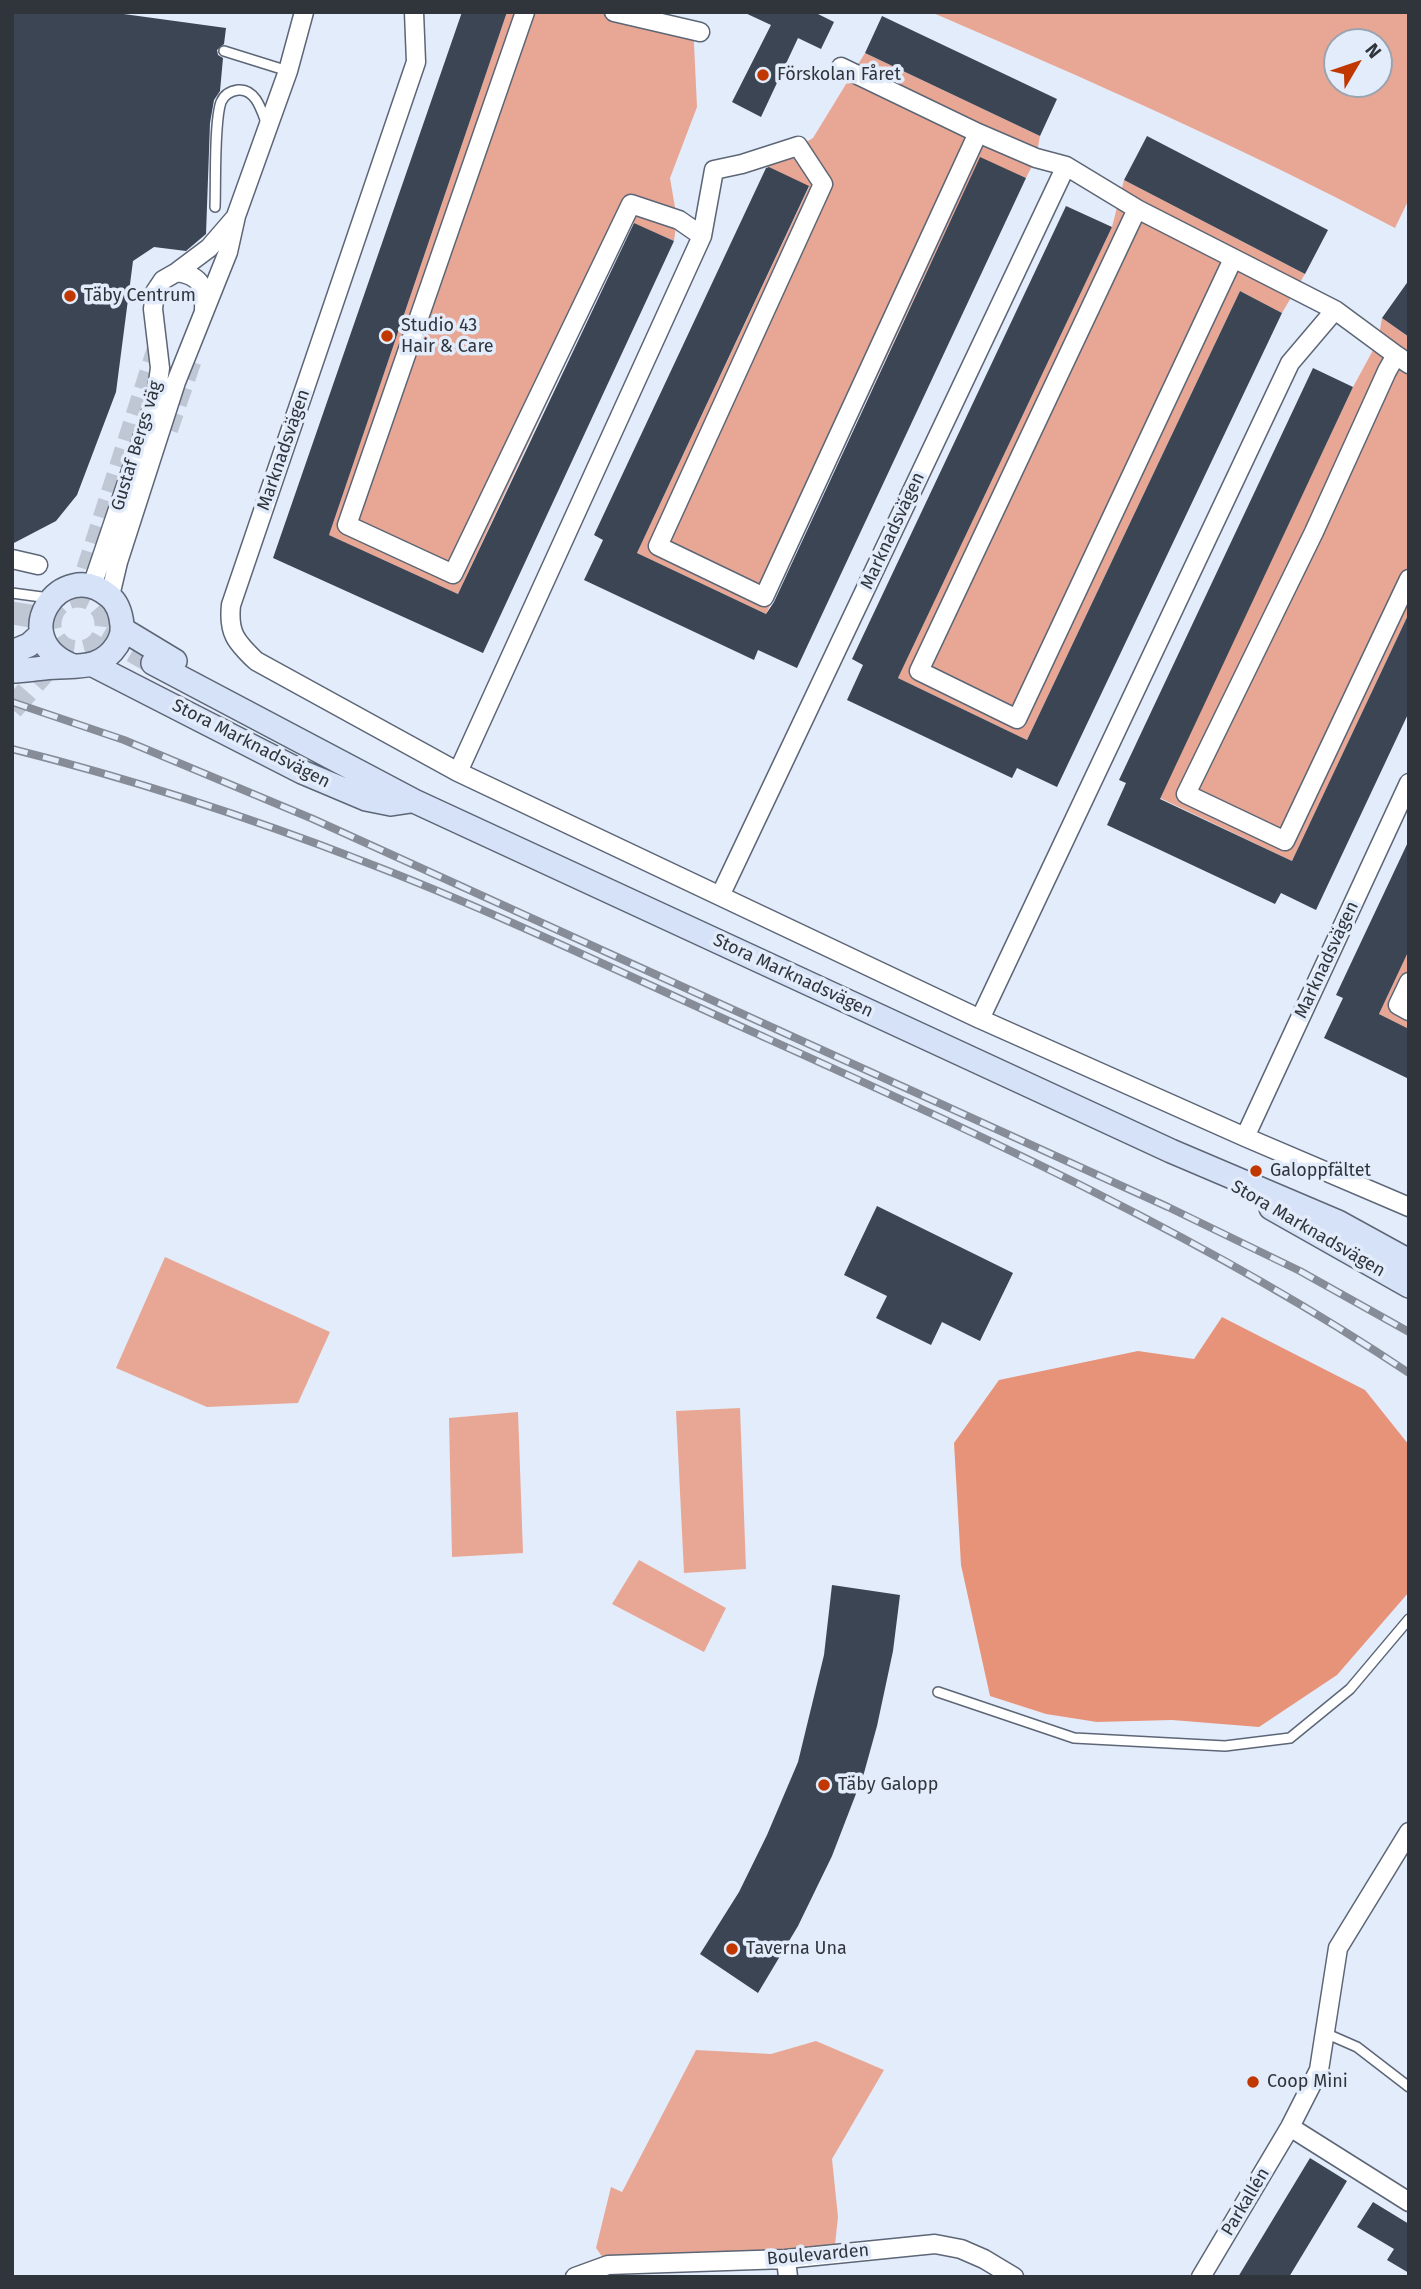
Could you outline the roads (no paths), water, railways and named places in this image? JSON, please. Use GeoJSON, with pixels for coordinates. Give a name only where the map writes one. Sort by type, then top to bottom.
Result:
{"type":"FeatureCollection","features":[{"type":"Feature","properties":{"kind":"street","name":"Gustaf Bergs väg"},"geometry":{"type":"LineString","coordinates":[[101,591],[118,562],[176,382],[228,252],[236,216],[288,71],[304,12]]}},
{"type":"Feature","properties":{"kind":"street","name":"Marknadsvägen"},"geometry":{"type":"LineString","coordinates":[[414,12],[416,62],[231,605],[229,621],[240,646],[256,661],[458,772],[980,1019],[1409,1208]]}},
{"type":"Feature","properties":{"kind":"street"},"geometry":{"type":"LineString","coordinates":[[525,12],[347,525],[453,574],[631,204],[679,220],[702,236]]}},
{"type":"Feature","properties":{"kind":"street"},"geometry":{"type":"LineString","coordinates":[[614,12],[700,32]]}},
{"type":"Feature","properties":{"kind":"street"},"geometry":{"type":"LineString","coordinates":[[841,66],[978,134],[1036,158],[1066,166],[1137,209],[1335,310],[1402,360],[1387,371],[1314,532],[1186,794],[1284,841],[1409,579]]}},
{"type":"Feature","properties":{"kind":"street"},"geometry":{"type":"LineString","coordinates":[[458,772],[702,236],[715,170],[798,146],[823,184],[658,546],[764,597],[978,134]]}},
{"type":"Feature","properties":{"kind":"street","name":"Marknadsvägen"},"geometry":{"type":"LineString","coordinates":[[720,896],[1066,166]]}},
{"type":"Feature","properties":{"kind":"street"},"geometry":{"type":"LineString","coordinates":[[1137,209],[919,671],[1017,719],[1233,259]]}},
{"type":"Feature","properties":{"kind":"street","name":"Gustaf Bergs väg"},"geometry":{"type":"LineString","coordinates":[[101,591],[156,397],[160,368],[153,309],[155,292],[163,280],[209,248],[236,216]]}},
{"type":"Feature","properties":{"kind":"street"},"geometry":{"type":"LineString","coordinates":[[177,272],[190,274],[205,291],[204,314]]}},
{"type":"Feature","properties":{"kind":"street"},"geometry":{"type":"LineString","coordinates":[[980,1019],[1290,363],[1335,310]]}},
{"type":"Feature","properties":{"kind":"street"},"geometry":{"type":"LineString","coordinates":[[12,559],[38,565]]}},
{"type":"Feature","properties":{"kind":"street"},"geometry":{"type":"LineString","coordinates":[[12,671],[83,666],[110,655],[120,639],[120,612],[101,591],[79,584],[66,588],[50,599],[44,609],[41,634],[49,651],[60,661],[83,666]]}},
{"type":"Feature","properties":{"kind":"street","name":"Stora Marknadsvägen"},"geometry":{"type":"LineString","coordinates":[[122,629],[223,687],[390,773],[414,801]]}},
{"type":"Feature","properties":{"kind":"street"},"geometry":{"type":"LineString","coordinates":[[12,652],[29,645],[41,634]]}},
{"type":"Feature","properties":{"kind":"street","name":"Stora Marknadsvägen"},"geometry":{"type":"LineString","coordinates":[[153,663],[414,801],[1171,1151],[1338,1222],[1409,1261]]}},
{"type":"Feature","properties":{"kind":"street","name":"Stora Marknadsvägen"},"geometry":{"type":"LineString","coordinates":[[83,666],[302,772],[366,799],[391,804],[414,801]]}},
{"type":"Feature","properties":{"kind":"street","name":"Marknadsvägen"},"geometry":{"type":"LineString","coordinates":[[1245,1138],[1409,783]]}},
{"type":"Feature","properties":{"kind":"street"},"geometry":{"type":"LineString","coordinates":[[1409,982],[1398,1005],[1409,1011]]}},
{"type":"Feature","properties":{"kind":"street","name":"Stora Marknadsvägen"},"geometry":{"type":"LineString","coordinates":[[1171,1151],[1409,1286]]}},
{"type":"Feature","properties":{"kind":"street","name":"Parkallén"},"geometry":{"type":"LineString","coordinates":[[1201,2277],[1290,2127],[1320,2070],[1338,1948],[1409,1832]]}},
{"type":"Feature","properties":{"kind":"street"},"geometry":{"type":"LineString","coordinates":[[1290,2127],[1409,2202]]}},
{"type":"Feature","properties":{"kind":"street","name":"Boulevarden"},"geometry":{"type":"LineString","coordinates":[[575,2277],[608,2265],[787,2268],[935,2244],[961,2249],[1014,2277]]}},
{"type":"Feature","properties":{"kind":"lane"},"geometry":{"type":"LineString","coordinates":[[224,51],[288,71]]}},
{"type":"Feature","properties":{"kind":"lane"},"geometry":{"type":"LineString","coordinates":[[215,207],[218,128],[221,103],[226,95],[244,89],[251,94],[267,125]]}},
{"type":"Feature","properties":{"kind":"lane"},"geometry":{"type":"LineString","coordinates":[[12,593],[50,599]]}},
{"type":"Feature","properties":{"kind":"lane"},"geometry":{"type":"LineString","coordinates":[[938,1692],[1074,1738],[1225,1746],[1290,1738],[1350,1689],[1409,1619]]}},
{"type":"Feature","properties":{"kind":"lane"},"geometry":{"type":"LineString","coordinates":[[1325,2033],[1357,2047],[1409,2087]]}},
{"type":"Feature","properties":{"kind":"tunnel"},"geometry":{"type":"LineString","coordinates":[[77,595],[157,345]]}},
{"type":"Feature","properties":{"kind":"tunnel"},"geometry":{"type":"LineString","coordinates":[[169,430],[195,354]]}},
{"type":"Feature","properties":{"kind":"tunnel"},"geometry":{"type":"LineString","coordinates":[[78,596],[93,601],[101,609],[106,624],[101,639],[93,647],[78,652],[63,647],[55,639],[50,624],[55,609],[63,601],[78,596]]}},
{"type":"Feature","properties":{"kind":"tunnel"},"geometry":{"type":"LineString","coordinates":[[12,613],[50,619]]}},
{"type":"Feature","properties":{"kind":"tunnel"},"geometry":{"type":"LineString","coordinates":[[103,634],[153,663]]}},
{"type":"Feature","properties":{"kind":"tunnel"},"geometry":{"type":"LineString","coordinates":[[12,709],[58,656]]}},
{"type":"Feature","properties":{"kind":"railway"},"geometry":{"type":"LineString","coordinates":[[12,702],[124,740],[313,819],[1168,1207],[1300,1271],[1409,1332]]}},
{"type":"Feature","properties":{"kind":"railway"},"geometry":{"type":"LineString","coordinates":[[12,749],[146,786],[321,845],[463,901],[560,944],[921,1109],[1088,1189],[1251,1276],[1409,1373]]}},
{"type":"Feature","properties":{"kind":"place","name":"Förskolan Fåret"},"geometry":{"type":"Point","coordinates":[763,75]}},
{"type":"Feature","properties":{"kind":"place","name":"Täby Centrum"},"geometry":{"type":"Point","coordinates":[70,296]}},
{"type":"Feature","properties":{"kind":"place","name":"Studio 43 Hair & Care"},"geometry":{"type":"Point","coordinates":[387,336]}},
{"type":"Feature","properties":{"kind":"place","name":"Galoppfältet"},"geometry":{"type":"Point","coordinates":[1256,1171]}},
{"type":"Feature","properties":{"kind":"place","name":"Täby Galopp"},"geometry":{"type":"Point","coordinates":[824,1785]}},
{"type":"Feature","properties":{"kind":"place","name":"Taverna Una"},"geometry":{"type":"Point","coordinates":[732,1949]}},
{"type":"Feature","properties":{"kind":"place","name":"Coop Mini"},"geometry":{"type":"Point","coordinates":[1253,2082]}}]}
